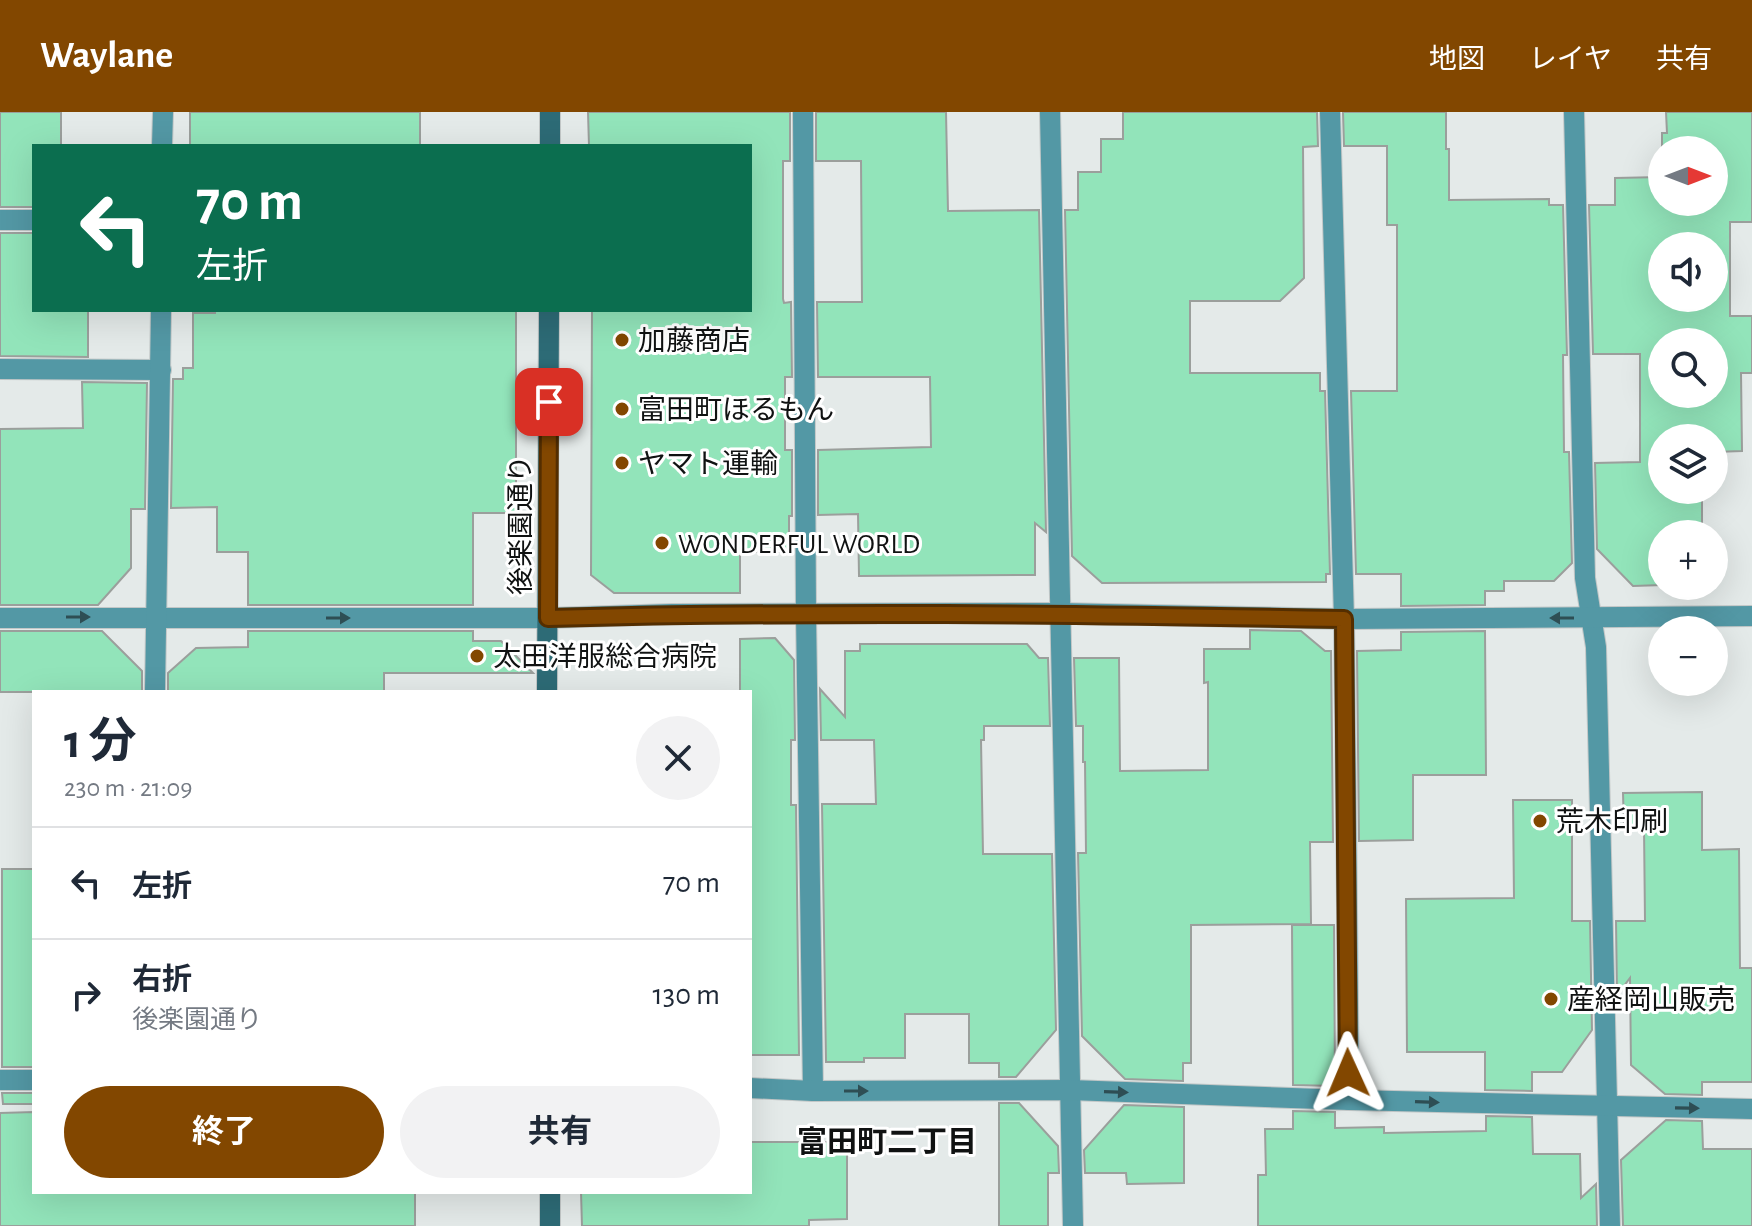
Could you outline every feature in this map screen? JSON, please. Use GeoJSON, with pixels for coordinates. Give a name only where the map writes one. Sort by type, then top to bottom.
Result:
{"type":"FeatureCollection","features":[{"type":"Feature","properties":{"kind":"street"},"geometry":{"type":"LineString","coordinates":[[162,144],[163,112]]}},
{"type":"Feature","properties":{"kind":"street"},"geometry":{"type":"LineString","coordinates":[[550,112],[550,144]]}},
{"type":"Feature","properties":{"kind":"street"},"geometry":{"type":"LineString","coordinates":[[803,112],[813,1091]]}},
{"type":"Feature","properties":{"kind":"street"},"geometry":{"type":"LineString","coordinates":[[1050,112],[1073,1226]]}},
{"type":"Feature","properties":{"kind":"street"},"geometry":{"type":"LineString","coordinates":[[1330,112],[1344,619],[1349,1100]]}},
{"type":"Feature","properties":{"kind":"street"},"geometry":{"type":"LineString","coordinates":[[1574,112],[1585,578],[1596,647],[1610,1226]]}},
{"type":"Feature","properties":{"kind":"street"},"geometry":{"type":"LineString","coordinates":[[0,220],[32,220]]}},
{"type":"Feature","properties":{"kind":"street"},"geometry":{"type":"LineString","coordinates":[[155,690],[161,312]]}},
{"type":"Feature","properties":{"kind":"street","name":"後楽園通り"},"geometry":{"type":"LineString","coordinates":[[547,690],[549,312]]}},
{"type":"Feature","properties":{"kind":"street"},"geometry":{"type":"LineString","coordinates":[[0,369],[161,370]]}},
{"type":"Feature","properties":{"kind":"street"},"geometry":{"type":"LineString","coordinates":[[0,618],[548,618],[1059,613],[1344,619],[1752,616]]}},
{"type":"Feature","properties":{"kind":"street"},"geometry":{"type":"LineString","coordinates":[[0,1080],[32,1080]]}},
{"type":"Feature","properties":{"kind":"street"},"geometry":{"type":"LineString","coordinates":[[752,1088],[813,1091],[1070,1090],[1752,1109]]}},
{"type":"Feature","properties":{"kind":"street"},"geometry":{"type":"LineString","coordinates":[[550,1194],[550,1226]]}},
{"type":"Feature","properties":{"kind":"building"},"geometry":{"type":"Polygon","coordinates":[[[0,112],[61,112],[61,144],[32,144],[32,207],[0,207],[0,112]]]}},
{"type":"Feature","properties":{"kind":"building"},"geometry":{"type":"Polygon","coordinates":[[[190,112],[420,112],[420,144],[190,144],[190,112]]]}},
{"type":"Feature","properties":{"kind":"building"},"geometry":{"type":"Polygon","coordinates":[[[588,112],[790,112],[790,161],[783,161],[783,299],[784,303],[791,302],[792,377],[785,377],[785,450],[792,450],[789,552],[740,552],[740,593],[614,593],[591,575],[592,312],[752,312],[752,144],[589,144],[588,112]]]}},
{"type":"Feature","properties":{"kind":"building"},"geometry":{"type":"Polygon","coordinates":[[[816,112],[946,112],[948,211],[1039,210],[1046,532],[1035,523],[1035,575],[859,576],[858,514],[818,515],[818,450],[931,447],[930,377],[818,377],[817,302],[862,302],[861,161],[816,161],[816,112]]]}},
{"type":"Feature","properties":{"kind":"building"},"geometry":{"type":"Polygon","coordinates":[[[1123,112],[1317,112],[1318,146],[1303,147],[1304,278],[1280,301],[1190,301],[1190,373],[1320,373],[1320,391],[1325,391],[1330,574],[1326,574],[1326,582],[1102,583],[1072,556],[1065,210],[1078,210],[1078,172],[1101,172],[1101,139],[1123,139],[1123,112]]]}},
{"type":"Feature","properties":{"kind":"building"},"geometry":{"type":"Polygon","coordinates":[[[1343,112],[1446,112],[1449,200],[1549,199],[1549,205],[1563,205],[1567,355],[1563,355],[1564,452],[1569,452],[1572,563],[1554,581],[1504,581],[1504,591],[1485,591],[1485,605],[1401,606],[1401,574],[1356,574],[1351,391],[1397,391],[1397,225],[1387,225],[1387,146],[1344,146],[1343,112]]]}},
{"type":"Feature","properties":{"kind":"building"},"geometry":{"type":"Polygon","coordinates":[[[1666,112],[1752,112],[1752,222],[1730,222],[1730,316],[1752,316],[1752,373],[1741,373],[1742,451],[1728,452],[1728,424],[1648,424],[1648,504],[1702,504],[1702,520],[1648,520],[1648,585],[1633,586],[1597,549],[1595,463],[1640,462],[1640,354],[1593,354],[1589,205],[1615,205],[1615,178],[1648,177],[1648,216],[1728,216],[1728,136],[1662,136],[1662,133],[1667,133],[1666,112]]]}},
{"type":"Feature","properties":{"kind":"building"},"geometry":{"type":"Polygon","coordinates":[[[0,233],[32,233],[32,312],[88,312],[88,357],[0,356],[0,233]]]}},
{"type":"Feature","properties":{"kind":"building"},"geometry":{"type":"Polygon","coordinates":[[[516,312],[516,384],[519,384],[520,423],[516,423],[516,513],[473,513],[473,605],[248,605],[248,552],[217,552],[217,507],[171,508],[173,379],[183,379],[183,368],[193,368],[193,313],[516,312]]]}},
{"type":"Feature","properties":{"kind":"building"},"geometry":{"type":"Polygon","coordinates":[[[82,382],[147,383],[145,509],[131,509],[131,568],[98,605],[0,605],[0,429],[83,428],[82,382]]]}},
{"type":"Feature","properties":{"kind":"building"},"geometry":{"type":"Polygon","coordinates":[[[1250,630],[1301,631],[1325,651],[1331,651],[1333,842],[1310,842],[1311,924],[1191,925],[1191,1063],[1183,1063],[1183,1081],[1125,1079],[1082,1036],[1078,853],[1086,853],[1085,762],[1083,726],[1076,726],[1074,658],[1119,658],[1120,771],[1208,770],[1208,682],[1204,683],[1204,649],[1250,649],[1250,630]]]}},
{"type":"Feature","properties":{"kind":"building"},"geometry":{"type":"Polygon","coordinates":[[[0,631],[102,631],[142,671],[142,690],[0,692],[0,631]]]}},
{"type":"Feature","properties":{"kind":"building"},"geometry":{"type":"Polygon","coordinates":[[[248,631],[473,631],[473,641],[501,641],[533,673],[384,673],[384,690],[168,690],[168,673],[196,648],[248,647],[248,631]]]}},
{"type":"Feature","properties":{"kind":"building"},"geometry":{"type":"Polygon","coordinates":[[[1485,631],[1486,775],[1413,775],[1413,840],[1359,841],[1357,651],[1401,650],[1401,632],[1485,631]]]}},
{"type":"Feature","properties":{"kind":"building"},"geometry":{"type":"Polygon","coordinates":[[[775,638],[794,660],[795,740],[791,740],[791,805],[796,805],[799,1055],[752,1055],[752,690],[740,690],[740,639],[775,638]]]}},
{"type":"Feature","properties":{"kind":"building"},"geometry":{"type":"Polygon","coordinates":[[[860,644],[1027,644],[1039,658],[1048,658],[1050,726],[984,726],[984,740],[981,740],[983,854],[1052,854],[1056,1030],[1016,1077],[999,1077],[999,1063],[969,1063],[969,1014],[905,1014],[905,1058],[826,1062],[822,804],[876,804],[874,740],[821,740],[820,689],[845,717],[845,651],[860,651],[860,644]]]}},
{"type":"Feature","properties":{"kind":"building"},"geometry":{"type":"Polygon","coordinates":[[[1702,792],[1702,850],[1739,849],[1740,968],[1752,968],[1752,1082],[1702,1082],[1702,1095],[1665,1094],[1631,1065],[1630,978],[1617,995],[1616,921],[1645,921],[1644,827],[1624,827],[1623,793],[1702,792]]]}},
{"type":"Feature","properties":{"kind":"building"},"geometry":{"type":"Polygon","coordinates":[[[1513,800],[1572,800],[1572,921],[1590,921],[1592,1030],[1562,1072],[1532,1072],[1532,1091],[1485,1090],[1485,1052],[1407,1052],[1406,899],[1514,898],[1513,800]]]}},
{"type":"Feature","properties":{"kind":"building"},"geometry":{"type":"Polygon","coordinates":[[[2,869],[32,869],[32,1067],[2,1067],[2,869]]]}},
{"type":"Feature","properties":{"kind":"building"},"geometry":{"type":"Polygon","coordinates":[[[1292,925],[1334,925],[1335,1086],[1293,1085],[1292,925]]]}},
{"type":"Feature","properties":{"kind":"building"},"geometry":{"type":"Polygon","coordinates":[[[2,1093],[32,1093],[32,1104],[3,1104],[2,1093]]]}},
{"type":"Feature","properties":{"kind":"building"},"geometry":{"type":"Polygon","coordinates":[[[999,1103],[1019,1103],[1058,1146],[1059,1173],[1048,1173],[1048,1226],[999,1226],[999,1103]]]}},
{"type":"Feature","properties":{"kind":"building"},"geometry":{"type":"Polygon","coordinates":[[[1124,1105],[1184,1107],[1184,1183],[1127,1184],[1126,1173],[1085,1173],[1084,1150],[1124,1105]]]}},
{"type":"Feature","properties":{"kind":"building"},"geometry":{"type":"Polygon","coordinates":[[[1293,1111],[1335,1112],[1335,1128],[1384,1127],[1384,1133],[1486,1131],[1486,1116],[1532,1117],[1533,1154],[1580,1154],[1581,1198],[1596,1184],[1597,1226],[1258,1226],[1258,1175],[1266,1175],[1265,1129],[1293,1129],[1293,1111]]]}},
{"type":"Feature","properties":{"kind":"building"},"geometry":{"type":"Polygon","coordinates":[[[32,1112],[32,1194],[415,1194],[415,1226],[0,1226],[0,1113],[32,1112]]]}},
{"type":"Feature","properties":{"kind":"building"},"geometry":{"type":"Polygon","coordinates":[[[1666,1120],[1702,1121],[1703,1149],[1752,1149],[1752,1226],[1623,1226],[1621,1160],[1666,1120]]]}},
{"type":"Feature","properties":{"kind":"building"},"geometry":{"type":"Polygon","coordinates":[[[752,1142],[847,1142],[847,1219],[809,1220],[809,1226],[582,1226],[581,1194],[752,1194],[752,1142]]]}},
{"type":"Feature","properties":{"kind":"place","name":"加藤商店"},"geometry":{"type":"Point","coordinates":[622,340]}},
{"type":"Feature","properties":{"kind":"place","name":"富田町ほるもん"},"geometry":{"type":"Point","coordinates":[622,409]}},
{"type":"Feature","properties":{"kind":"place","name":"ヤマト運輸"},"geometry":{"type":"Point","coordinates":[622,463]}},
{"type":"Feature","properties":{"kind":"place","name":"WONDERFUL WORLD"},"geometry":{"type":"Point","coordinates":[662,543]}},
{"type":"Feature","properties":{"kind":"place","name":"太田洋服総合病院"},"geometry":{"type":"Point","coordinates":[477,656]}},
{"type":"Feature","properties":{"kind":"place","name":"荒木印刷"},"geometry":{"type":"Point","coordinates":[1540,821]}},
{"type":"Feature","properties":{"kind":"place","name":"産経岡山販売"},"geometry":{"type":"Point","coordinates":[1551,999]}},
{"type":"Feature","properties":{"kind":"district","name":"富田町二丁目"},"geometry":{"type":"Point","coordinates":[887,1142]}},
{"type":"Feature","properties":{"kind":"route"},"geometry":{"type":"LineString","coordinates":[[549,402],[548,618],[672,614],[1059,613],[1344,619],[1348,1073]]}}]}
